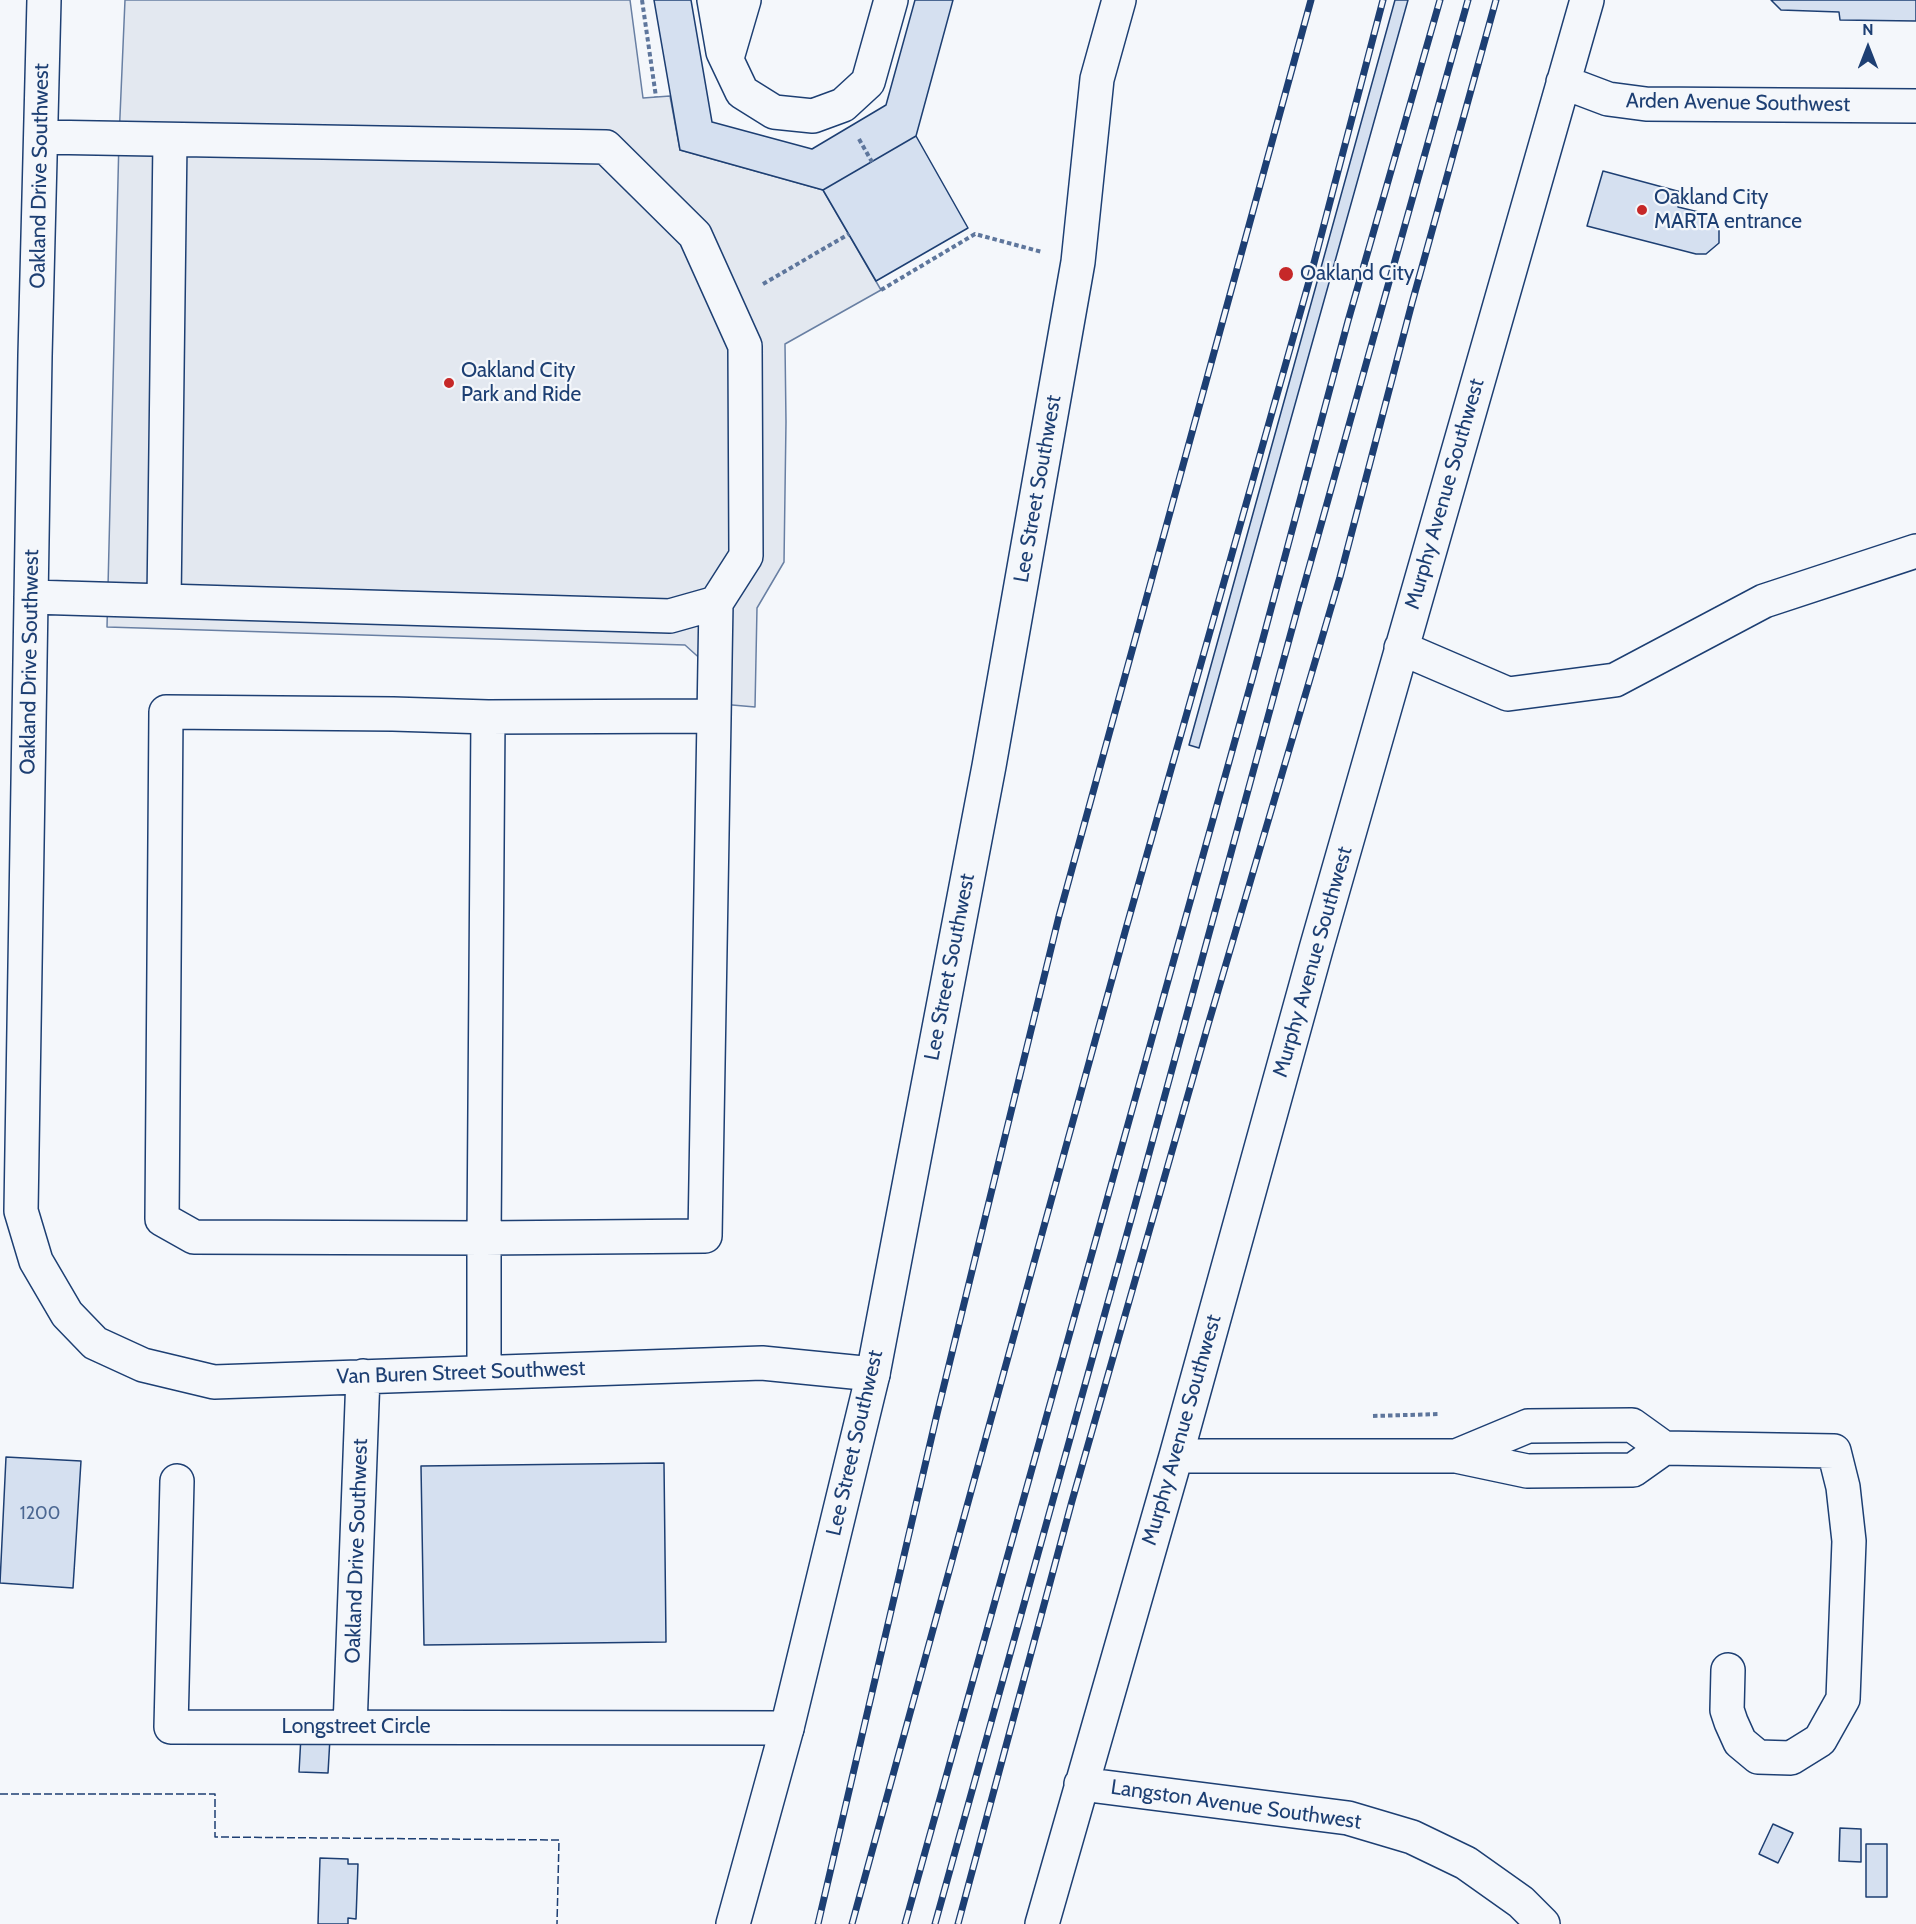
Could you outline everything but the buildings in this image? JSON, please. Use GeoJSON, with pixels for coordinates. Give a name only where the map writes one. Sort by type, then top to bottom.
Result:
{"type":"FeatureCollection","features":[{"type":"Feature","properties":{"kind":"street","name":"Oakland Drive Southwest"},"geometry":{"type":"LineString","coordinates":[[44,0],[21,1211],[36,1261],[67,1314]]}},
{"type":"Feature","properties":{"kind":"street"},"geometry":{"type":"LineString","coordinates":[[714,0],[723,52],[742,92],[774,112],[813,116],[843,105],[868,82],[891,0]]}},
{"type":"Feature","properties":{"kind":"street"},"geometry":{"type":"LineString","coordinates":[[727,60],[744,0]]}},
{"type":"Feature","properties":{"kind":"street","name":"Lee Street Southwest"},"geometry":{"type":"LineString","coordinates":[[733,1924],[787,1728],[873,1374],[988,766],[1078,262],[1097,78],[1119,0]]}},
{"type":"Feature","properties":{"kind":"street","name":"Murphy Avenue Southwest"},"geometry":{"type":"LineString","coordinates":[[1042,1924],[1176,1456],[1309,972],[1587,0]]}},
{"type":"Feature","properties":{"kind":"street","name":"Arden Avenue Southwest"},"geometry":{"type":"LineString","coordinates":[[1563,82],[1608,99],[1646,104],[1916,106]]}},
{"type":"Feature","properties":{"kind":"street"},"geometry":{"type":"LineString","coordinates":[[41,137],[606,147],[695,235],[745,346],[746,556],[716,603],[705,1236],[194,1237],[162,1219],[166,712],[488,717],[713,716]]}},
{"type":"Feature","properties":{"kind":"street"},"geometry":{"type":"LineString","coordinates":[[164,601],[170,140]]}},
{"type":"Feature","properties":{"kind":"street"},"geometry":{"type":"LineString","coordinates":[[1401,648],[1508,694],[1615,680],[1764,601],[1916,552]]}},
{"type":"Feature","properties":{"kind":"street"},"geometry":{"type":"LineString","coordinates":[[31,597],[670,616],[716,603]]}},
{"type":"Feature","properties":{"kind":"street"},"geometry":{"type":"LineString","coordinates":[[484,1372],[488,717]]}},
{"type":"Feature","properties":{"kind":"street","name":"Van Buren Street Southwest"},"geometry":{"type":"LineString","coordinates":[[67,1314],[95,1343],[144,1365],[214,1382],[762,1363],[873,1374]]}},
{"type":"Feature","properties":{"kind":"street","name":"Oakland Drive Southwest"},"geometry":{"type":"LineString","coordinates":[[350,1726],[363,1376]]}},
{"type":"Feature","properties":{"kind":"street"},"geometry":{"type":"LineString","coordinates":[[1456,1456],[1528,1426],[1632,1425],[1664,1448],[1834,1451],[1844,1487],[1849,1541],[1844,1699],[1820,1740],[1791,1758],[1758,1757],[1740,1742],[1731,1722],[1728,1710],[1728,1670]]}},
{"type":"Feature","properties":{"kind":"street"},"geometry":{"type":"LineString","coordinates":[[1176,1456],[1456,1456],[1527,1471],[1633,1470],[1664,1448]]}},
{"type":"Feature","properties":{"kind":"street","name":"Longstreet Circle"},"geometry":{"type":"LineString","coordinates":[[177,1481],[171,1726],[787,1728]]}},
{"type":"Feature","properties":{"kind":"street","name":"Langston Avenue Southwest"},"geometry":{"type":"LineString","coordinates":[[1081,1784],[1348,1818],[1412,1837],[1466,1863],[1521,1902],[1543,1924]]}},
{"type":"Feature","properties":{"kind":"path"},"geometry":{"type":"LineString","coordinates":[[642,0],[656,97]]}},
{"type":"Feature","properties":{"kind":"path"},"geometry":{"type":"LineString","coordinates":[[859,139],[872,162]]}},
{"type":"Feature","properties":{"kind":"path"},"geometry":{"type":"LineString","coordinates":[[763,284],[849,234]]}},
{"type":"Feature","properties":{"kind":"path"},"geometry":{"type":"LineString","coordinates":[[881,290],[975,234],[1078,262]]}},
{"type":"Feature","properties":{"kind":"path"},"geometry":{"type":"LineString","coordinates":[[1371,1416],[1440,1414]]}},
{"type":"Feature","properties":{"kind":"shaded area","name":"Oakland City Park and Ride"},"geometry":{"type":"Polygon","coordinates":[[[125,0],[630,0],[643,98],[670,96],[680,150],[823,190],[881,290],[785,344],[784,562],[757,608],[755,707],[698,702],[705,663],[685,645],[107,627],[119,139],[125,0]]]}},
{"type":"Feature","properties":{"kind":"railway"},"geometry":{"type":"LineString","coordinates":[[818,1924],[937,1414],[1059,916],[1311,0]]}},
{"type":"Feature","properties":{"kind":"railway"},"geometry":{"type":"LineString","coordinates":[[852,1924],[1125,932],[1310,278],[1383,0]]}},
{"type":"Feature","properties":{"kind":"railway"},"geometry":{"type":"LineString","coordinates":[[905,1924],[1253,676],[1348,321],[1440,0]]}},
{"type":"Feature","properties":{"kind":"railway"},"geometry":{"type":"LineString","coordinates":[[935,1924],[1468,0]]}},
{"type":"Feature","properties":{"kind":"railway"},"geometry":{"type":"LineString","coordinates":[[958,1924],[1072,1501],[1208,1025],[1340,577],[1412,303],[1496,0]]}},
{"type":"Feature","properties":{"kind":"fence"},"geometry":{"type":"LineString","coordinates":[[0,1794],[215,1794],[215,1837],[559,1840],[557,1924]]}},
{"type":"Feature","properties":{"kind":"place","name":"Oakland City MARTA entrance"},"geometry":{"type":"Point","coordinates":[1642,210]}},
{"type":"Feature","properties":{"kind":"place","name":"Oakland City"},"geometry":{"type":"Point","coordinates":[1286,274]}},
{"type":"Feature","properties":{"kind":"place","name":"Oakland City Park and Ride"},"geometry":{"type":"Point","coordinates":[449,383]}}]}
